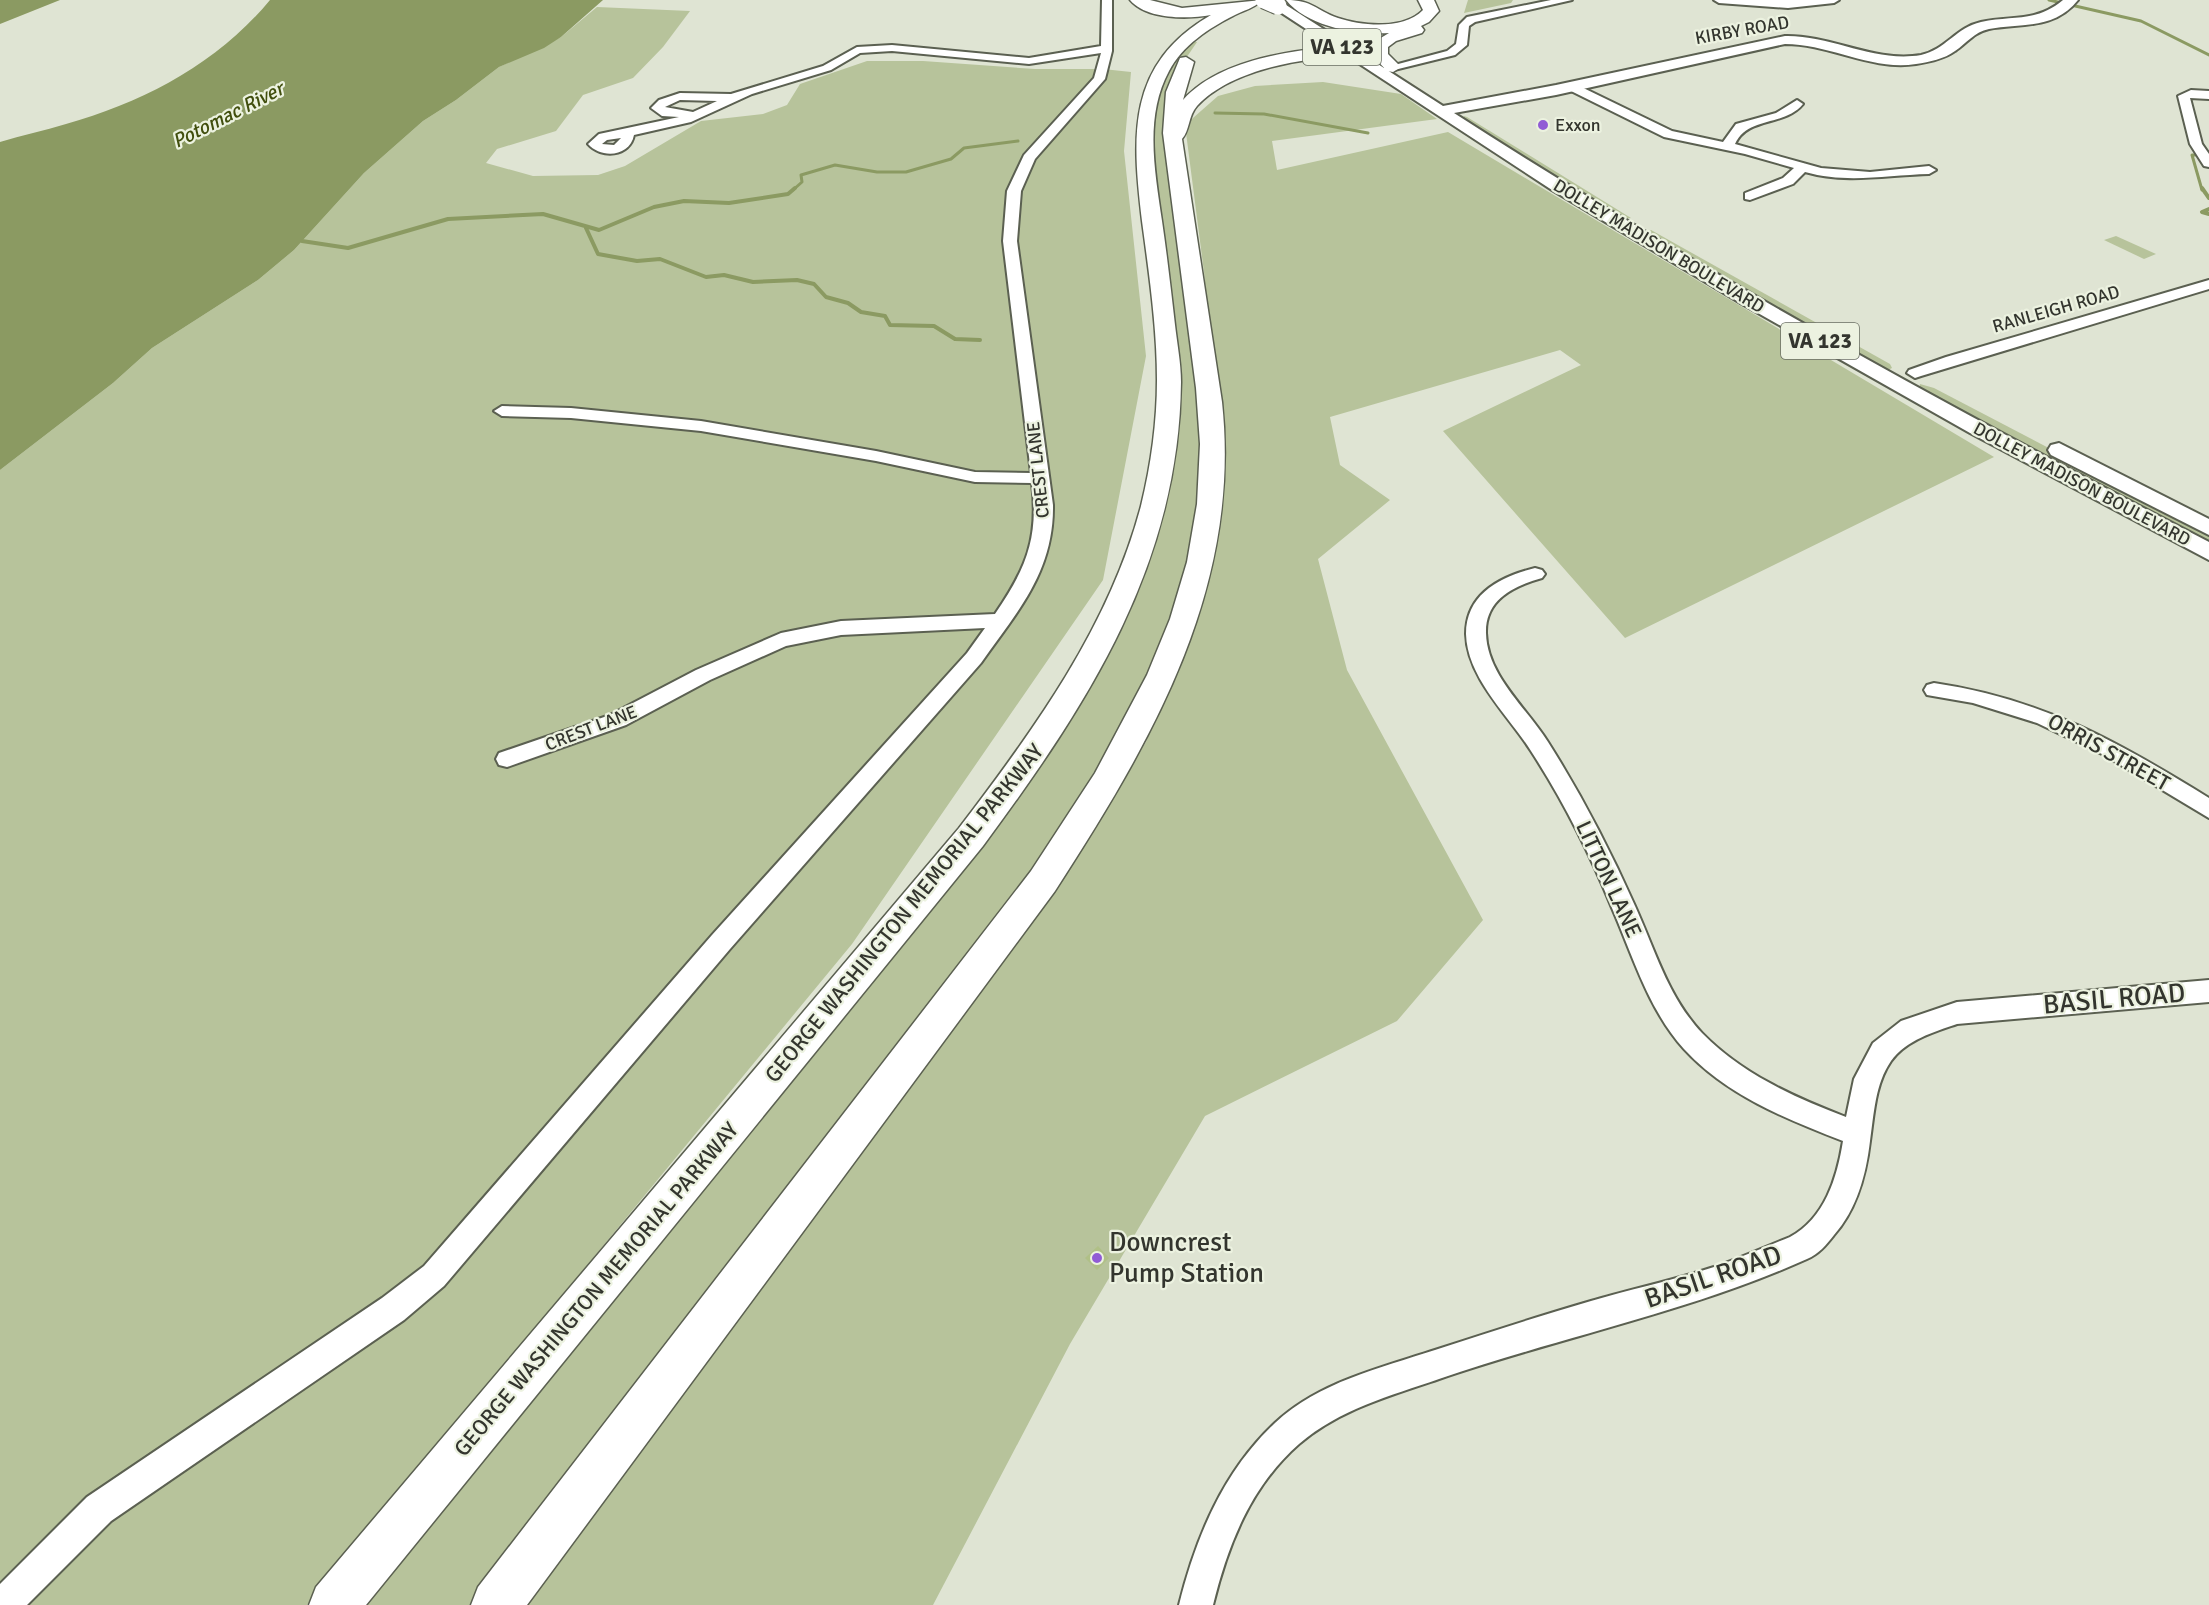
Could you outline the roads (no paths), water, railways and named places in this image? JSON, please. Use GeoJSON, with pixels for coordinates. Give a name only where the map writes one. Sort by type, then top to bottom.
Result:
{"type":"FeatureCollection","features":[{"type":"Feature","properties":{"kind":"highway"},"geometry":{"type":"LineString","coordinates":[[1125,0],[1150,25]]}},
{"type":"Feature","properties":{"kind":"highway"},"geometry":{"type":"LineString","coordinates":[[1138,0],[1167,10],[1197,12],[1219,9],[1244,0]]}},
{"type":"Feature","properties":{"kind":"highway"},"geometry":{"type":"LineString","coordinates":[[496,1605],[1043,881],[1092,807],[1139,724],[1168,662],[1193,588],[1209,507],[1213,464],[1210,400],[1172,118],[1175,92],[1191,55],[1216,30],[1279,3],[1338,23],[1386,28],[1422,20],[1431,11],[1426,0]]}},
{"type":"Feature","properties":{"kind":"highway","name":"GEORGE WASHINGTON MEMORIAL PARKWAY"},"geometry":{"type":"LineString","coordinates":[[334,1605],[971,837],[1045,738],[1101,643],[1123,599],[1143,544],[1163,465],[1169,415],[1169,379],[1146,156],[1147,114],[1152,90],[1166,63],[1189,37],[1221,16],[1279,3]]}},
{"type":"Feature","properties":{"kind":"highway"},"geometry":{"type":"LineString","coordinates":[[1386,69],[1380,55],[1380,47],[1387,39],[1432,23],[1448,11]]}},
{"type":"Feature","properties":{"kind":"highway"},"geometry":{"type":"LineString","coordinates":[[1174,143],[1180,116],[1202,95],[1227,78],[1272,62],[1407,32]]}},
{"type":"Feature","properties":{"kind":"highway"},"geometry":{"type":"LineString","coordinates":[[1152,90],[1152,72],[1159,46]]}},
{"type":"Feature","properties":{"kind":"main road","name":"DOLLEY MADISON BOULEVARD"},"geometry":{"type":"LineString","coordinates":[[1279,3],[1895,383],[2209,552]]}},
{"type":"Feature","properties":{"kind":"main road","name":"KIRBY ROAD"},"geometry":{"type":"LineString","coordinates":[[1450,110],[1791,39],[1822,42],[1876,59],[1914,60],[1942,53],[1978,27],[2043,20],[2068,3]]}},
{"type":"Feature","properties":{"kind":"main road","name":"DOLLEY MADISON BOULEVARD"},"geometry":{"type":"LineString","coordinates":[[1636,225],[2209,528]]}},
{"type":"Feature","properties":{"kind":"main road"},"geometry":{"type":"LineString","coordinates":[[1895,383],[1915,374]]}},
{"type":"Feature","properties":{"kind":"street","name":"CREST LANE"},"geometry":{"type":"LineString","coordinates":[[507,759],[618,720],[713,670],[781,640],[841,628],[1002,620],[1026,584],[1040,552],[1044,505],[1010,242],[1014,191],[1029,158],[1098,79],[1104,69],[1107,0]]}},
{"type":"Feature","properties":{"kind":"street"},"geometry":{"type":"LineString","coordinates":[[1386,69],[1443,56],[1457,49],[1461,45],[1464,25],[1471,20],[1567,0]]}},
{"type":"Feature","properties":{"kind":"street"},"geometry":{"type":"LineString","coordinates":[[1719,0],[1788,6],[1834,0]]}},
{"type":"Feature","properties":{"kind":"street"},"geometry":{"type":"LineString","coordinates":[[628,132],[675,123],[735,97],[785,79],[819,71],[850,52],[865,49],[902,49],[1022,61],[1106,49]]}},
{"type":"Feature","properties":{"kind":"street"},"geometry":{"type":"LineString","coordinates":[[1571,86],[1668,134],[1727,147],[1802,168],[1854,176],[1929,170]]}},
{"type":"Feature","properties":{"kind":"street"},"geometry":{"type":"LineString","coordinates":[[2209,95],[2184,96],[2196,144],[2209,163]]}},
{"type":"Feature","properties":{"kind":"street"},"geometry":{"type":"LineString","coordinates":[[702,113],[673,113],[657,108],[665,101],[676,99],[735,97]]}},
{"type":"Feature","properties":{"kind":"street"},"geometry":{"type":"LineString","coordinates":[[1727,147],[1731,136],[1742,125],[1789,112],[1797,104]]}},
{"type":"Feature","properties":{"kind":"street"},"geometry":{"type":"LineString","coordinates":[[1750,196],[1788,181],[1802,168]]}},
{"type":"Feature","properties":{"kind":"street","name":"RANLEIGH ROAD"},"geometry":{"type":"LineString","coordinates":[[1915,374],[1952,360],[2209,284]]}},
{"type":"Feature","properties":{"kind":"street"},"geometry":{"type":"LineString","coordinates":[[502,411],[572,413],[701,426],[876,456],[975,477],[1040,478]]}},
{"type":"Feature","properties":{"kind":"street","name":"LITTON LANE"},"geometry":{"type":"LineString","coordinates":[[1535,574],[1507,582],[1485,601],[1477,624],[1478,650],[1485,667],[1542,750],[1594,843],[1660,995],[1692,1041],[1742,1081],[1795,1110],[1857,1134]]}},
{"type":"Feature","properties":{"kind":"street"},"geometry":{"type":"LineString","coordinates":[[3,1605],[99,1509],[393,1309],[434,1276],[721,942],[974,658],[1002,620]]}},
{"type":"Feature","properties":{"kind":"street","name":"ORRIS STREET"},"geometry":{"type":"LineString","coordinates":[[1934,690],[1979,696],[2060,722],[2088,735],[2209,809]]}},
{"type":"Feature","properties":{"kind":"street","name":"BASIL ROAD"},"geometry":{"type":"LineString","coordinates":[[1196,1605],[1203,1571],[1221,1522],[1245,1480],[1274,1446],[1308,1417],[1342,1398],[1475,1351],[1688,1291],[1762,1264],[1808,1243],[1832,1220],[1846,1196],[1852,1178],[1864,1086],[1873,1063],[1893,1039],[1906,1029],[1930,1018],[1969,1011],[2209,991]]}},
{"type":"Feature","properties":{"kind":"water"},"geometry":{"type":"Polygon","coordinates":[[[0,0],[60,0],[0,24],[0,0]]]}},
{"type":"Feature","properties":{"kind":"water","name":"Potomac River"},"geometry":{"type":"Polygon","coordinates":[[[270,0],[603,0],[561,37],[544,48],[499,67],[456,100],[423,121],[364,173],[294,250],[258,280],[152,348],[113,383],[0,470],[0,142],[95,115],[152,92],[203,61],[227,43],[250,23],[270,0]]]}},
{"type":"Feature","properties":{"kind":"waterway"},"geometry":{"type":"LineString","coordinates":[[2049,0],[2141,21],[2209,55]]}},
{"type":"Feature","properties":{"kind":"waterway"},"geometry":{"type":"LineString","coordinates":[[1215,113],[1264,114],[1368,133]]}},
{"type":"Feature","properties":{"kind":"waterway"},"geometry":{"type":"LineString","coordinates":[[793,190],[802,182],[801,175],[835,165],[877,172],[906,172],[951,159],[964,148],[1018,141]]}},
{"type":"Feature","properties":{"kind":"waterway"},"geometry":{"type":"LineString","coordinates":[[2195,155],[2192,155],[2202,190]]}},
{"type":"Feature","properties":{"kind":"waterway"},"geometry":{"type":"LineString","coordinates":[[302,241],[348,248],[448,219],[543,214],[599,230],[654,207],[684,201],[729,203],[788,194],[795,188]]}},
{"type":"Feature","properties":{"kind":"waterway"},"geometry":{"type":"LineString","coordinates":[[2202,188],[2209,198]]}},
{"type":"Feature","properties":{"kind":"waterway"},"geometry":{"type":"LineString","coordinates":[[2209,209],[2202,212],[2209,214]]}},
{"type":"Feature","properties":{"kind":"waterway"},"geometry":{"type":"LineString","coordinates":[[586,228],[598,254],[637,261],[660,259],[706,277],[724,275],[753,282],[797,280],[814,284],[826,297],[848,303],[861,312],[885,316],[890,325],[934,326],[955,339],[980,340]]}},
{"type":"Feature","properties":{"kind":"place","name":"Exxon"},"geometry":{"type":"Point","coordinates":[1543,125]}},
{"type":"Feature","properties":{"kind":"place","name":"Downcrest Pump Station"},"geometry":{"type":"Point","coordinates":[1097,1258]}}]}
